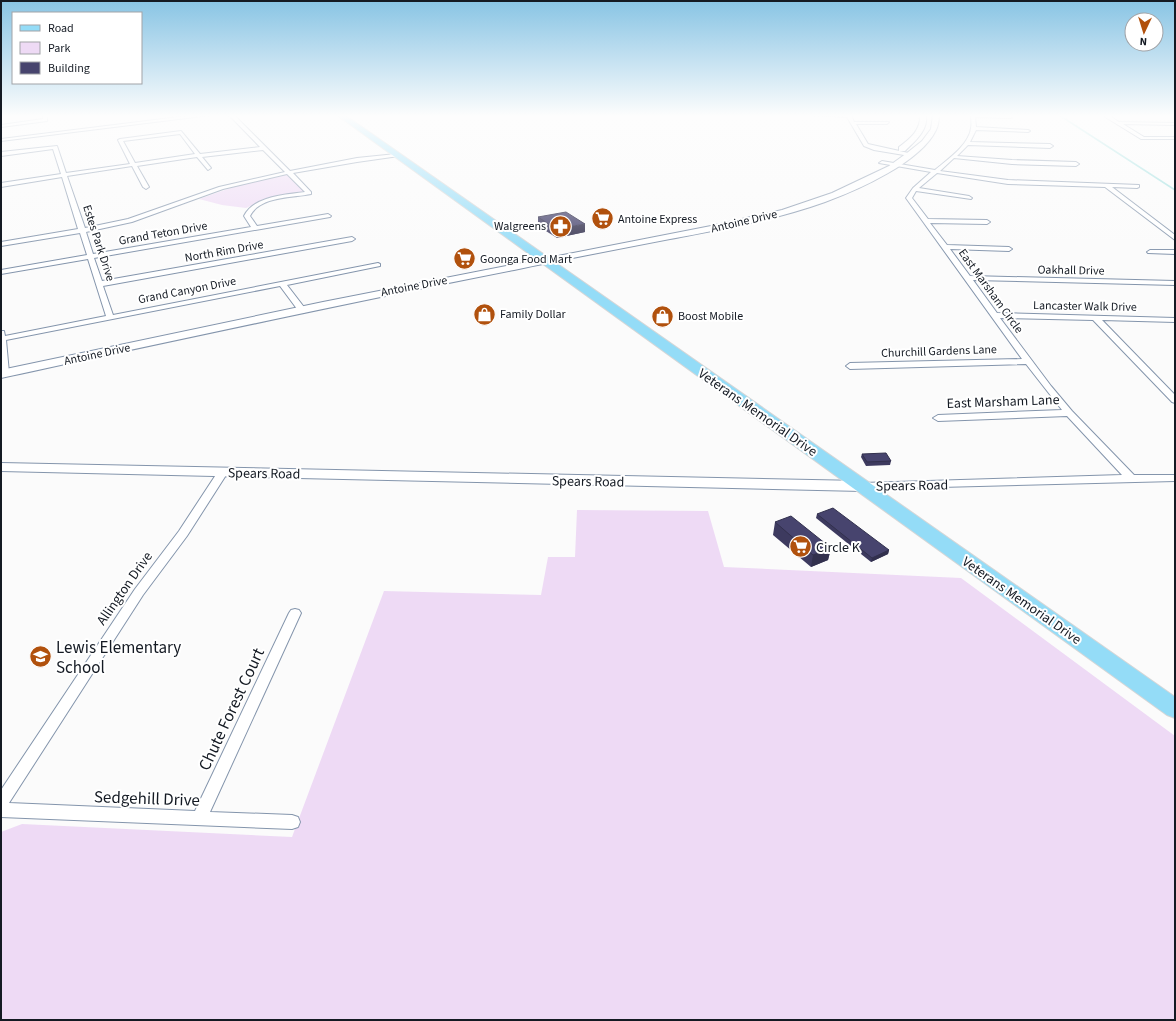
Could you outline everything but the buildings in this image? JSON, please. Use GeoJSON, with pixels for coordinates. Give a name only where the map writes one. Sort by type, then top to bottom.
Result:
{"type":"FeatureCollection","features":[{"type":"Feature","properties":{"kind":"main road","name":"Veterans Memorial Drive"},"geometry":{"type":"LineString","coordinates":[[405,163],[1175,709]]}},
{"type":"Feature","properties":{"kind":"main road","name":"Antoine Drive"},"geometry":{"type":"LineString","coordinates":[[2,370],[760,211],[800,200],[838,186],[874,169],[882,163]]}},
{"type":"Feature","properties":{"kind":"main road","name":"Antoine Drive"},"geometry":{"type":"LineString","coordinates":[[541,258],[723,227],[788,211],[845,191],[872,179],[898,163]]}},
{"type":"Feature","properties":{"kind":"main road","name":"Spears Road"},"geometry":{"type":"LineString","coordinates":[[1,467],[862,486]]}},
{"type":"Feature","properties":{"kind":"street","name":"Estes Park Drive"},"geometry":{"type":"LineString","coordinates":[[61,163],[110,317]]}},
{"type":"Feature","properties":{"kind":"street"},"geometry":{"type":"LineString","coordinates":[[1,185],[151,163]]}},
{"type":"Feature","properties":{"kind":"street"},"geometry":{"type":"LineString","coordinates":[[204,163],[208,168]]}},
{"type":"Feature","properties":{"kind":"street"},"geometry":{"type":"LineString","coordinates":[[255,229],[247,216],[248,212],[252,209],[270,200],[309,193],[278,163]]}},
{"type":"Feature","properties":{"kind":"street"},"geometry":{"type":"LineString","coordinates":[[1,244],[83,231],[130,221],[221,188],[287,172],[344,163]]}},
{"type":"Feature","properties":{"kind":"street"},"geometry":{"type":"LineString","coordinates":[[882,163],[1008,182],[1137,186]]}},
{"type":"Feature","properties":{"kind":"street"},"geometry":{"type":"LineString","coordinates":[[915,189],[947,163]]}},
{"type":"Feature","properties":{"kind":"street"},"geometry":{"type":"LineString","coordinates":[[1033,163],[1076,164]]}},
{"type":"Feature","properties":{"kind":"street"},"geometry":{"type":"LineString","coordinates":[[134,165],[146,187]]}},
{"type":"Feature","properties":{"kind":"street"},"geometry":{"type":"LineString","coordinates":[[1106,186],[1175,238]]}},
{"type":"Feature","properties":{"kind":"street"},"geometry":{"type":"LineString","coordinates":[[915,189],[969,198]]}},
{"type":"Feature","properties":{"kind":"street","name":"East Marsham Circle"},"geometry":{"type":"LineString","coordinates":[[915,189],[908,197],[1048,388],[1069,413],[1131,478]]}},
{"type":"Feature","properties":{"kind":"street","name":"Grand Teton Drive"},"geometry":{"type":"LineString","coordinates":[[1,272],[328,216]]}},
{"type":"Feature","properties":{"kind":"street"},"geometry":{"type":"LineString","coordinates":[[925,221],[987,222]]}},
{"type":"Feature","properties":{"kind":"street","name":"North Rim Drive"},"geometry":{"type":"LineString","coordinates":[[100,284],[352,239]]}},
{"type":"Feature","properties":{"kind":"street"},"geometry":{"type":"LineString","coordinates":[[944,247],[1010,249]]}},
{"type":"Feature","properties":{"kind":"street"},"geometry":{"type":"LineString","coordinates":[[1150,252],[1175,252]]}},
{"type":"Feature","properties":{"kind":"street","name":"Grand Canyon Drive"},"geometry":{"type":"LineString","coordinates":[[1,338],[378,265]]}},
{"type":"Feature","properties":{"kind":"street","name":"Oakhall Drive"},"geometry":{"type":"LineString","coordinates":[[967,278],[1175,283]]}},
{"type":"Feature","properties":{"kind":"street"},"geometry":{"type":"LineString","coordinates":[[282,284],[300,307]]}},
{"type":"Feature","properties":{"kind":"street","name":"Lancaster Walk Drive"},"geometry":{"type":"LineString","coordinates":[[994,315],[1175,320]]}},
{"type":"Feature","properties":{"kind":"street"},"geometry":{"type":"LineString","coordinates":[[1095,318],[1175,400]]}},
{"type":"Feature","properties":{"kind":"street"},"geometry":{"type":"LineString","coordinates":[[1,333],[2,370]]}},
{"type":"Feature","properties":{"kind":"street","name":"Churchill Gardens Lane"},"geometry":{"type":"LineString","coordinates":[[850,366],[1029,361]]}},
{"type":"Feature","properties":{"kind":"street","name":"East Marsham Lane"},"geometry":{"type":"LineString","coordinates":[[938,418],[1069,413]]}},
{"type":"Feature","properties":{"kind":"street","name":"Allington Drive"},"geometry":{"type":"LineString","coordinates":[[1,803],[139,592],[182,534],[223,472]]}},
{"type":"Feature","properties":{"kind":"street","name":"Spears Road"},"geometry":{"type":"LineString","coordinates":[[862,486],[1175,478]]}},
{"type":"Feature","properties":{"kind":"street","name":"Chute Forest Court"},"geometry":{"type":"LineString","coordinates":[[200,819],[295,613]]}},
{"type":"Feature","properties":{"kind":"street","name":"Sedgehill Drive"},"geometry":{"type":"LineString","coordinates":[[1,810],[292,822]]}},
{"type":"Feature","properties":{"kind":"green space"},"geometry":{"type":"Polygon","coordinates":[[[286,173],[304,192],[257,203],[246,208],[222,205],[199,199],[242,184],[286,173]]]}},
{"type":"Feature","properties":{"kind":"green space"},"geometry":{"type":"Polygon","coordinates":[[[577,510],[708,511],[724,567],[961,578],[1175,736],[1175,1020],[1,1020],[1,832],[22,824],[292,837],[384,591],[541,595],[548,557],[575,557],[577,510]]]}},
{"type":"Feature","properties":{"kind":"waterway"},"geometry":{"type":"LineString","coordinates":[[1133,163],[1175,190]]}},
{"type":"Feature","properties":{"kind":"place","name":"Antoine Express"},"geometry":{"type":"Point","coordinates":[603,219]}},
{"type":"Feature","properties":{"kind":"place","name":"Walgreens"},"geometry":{"type":"Point","coordinates":[561,226]}},
{"type":"Feature","properties":{"kind":"place","name":"Goonga Food Mart"},"geometry":{"type":"Point","coordinates":[465,259]}},
{"type":"Feature","properties":{"kind":"place","name":"Family Dollar"},"geometry":{"type":"Point","coordinates":[485,314]}},
{"type":"Feature","properties":{"kind":"place","name":"Boost Mobile"},"geometry":{"type":"Point","coordinates":[663,316]}},
{"type":"Feature","properties":{"kind":"place","name":"Circle K"},"geometry":{"type":"Point","coordinates":[800,547]}},
{"type":"Feature","properties":{"kind":"place","name":"Lewis Elementary School"},"geometry":{"type":"Point","coordinates":[40,657]}}]}
